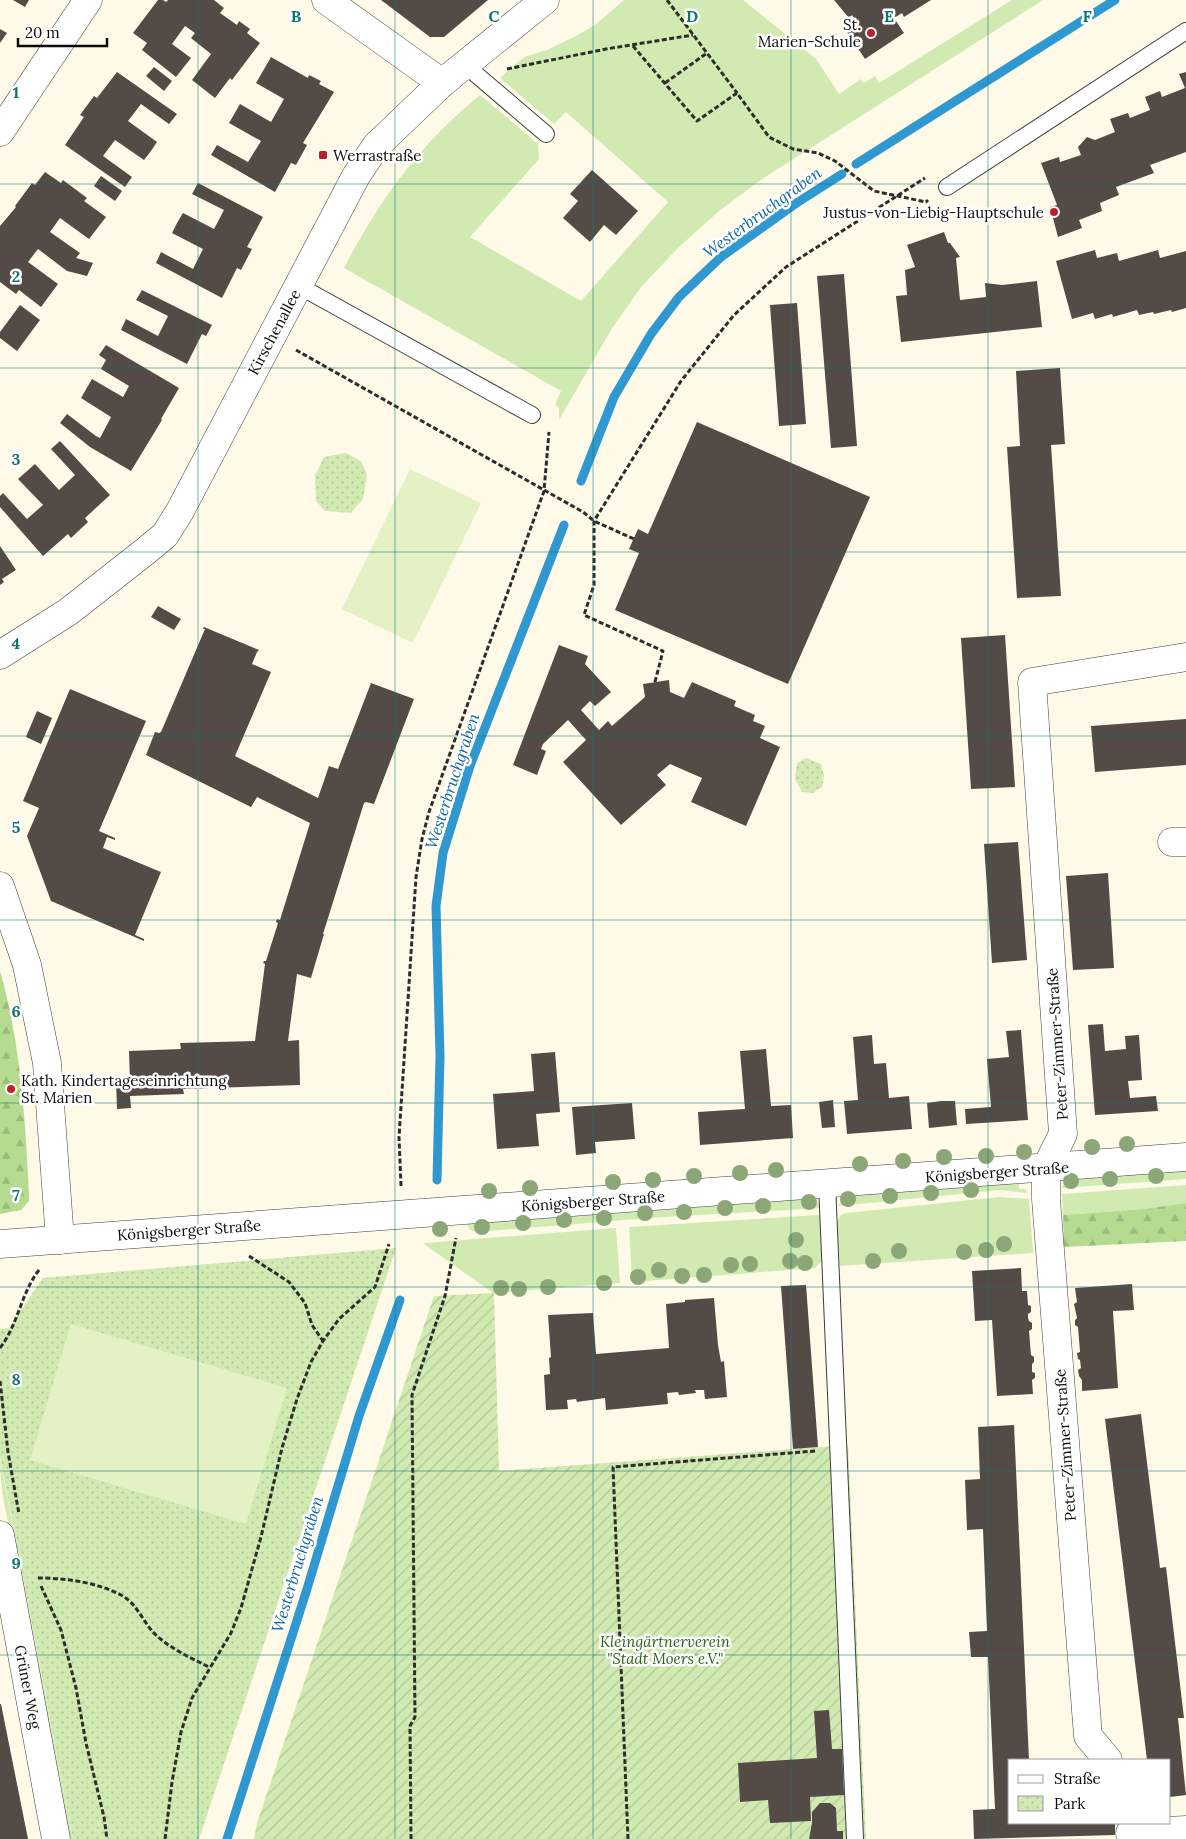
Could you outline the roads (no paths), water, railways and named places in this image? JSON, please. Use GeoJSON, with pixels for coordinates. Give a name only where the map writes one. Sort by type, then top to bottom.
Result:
{"type":"FeatureCollection","features":[{"type":"Feature","properties":{"kind":"street"},"geometry":{"type":"LineString","coordinates":[[0,132],[88,0]]}},
{"type":"Feature","properties":{"kind":"street"},"geometry":{"type":"LineString","coordinates":[[326,0],[442,84]]}},
{"type":"Feature","properties":{"kind":"street","name":"Kirschenallee"},"geometry":{"type":"LineString","coordinates":[[0,655],[68,612],[164,535],[180,511],[356,176],[376,146],[442,84],[471,70],[545,0]]}},
{"type":"Feature","properties":{"kind":"street","name":"Peter-Zimmer-Straße"},"geometry":{"type":"LineString","coordinates":[[1107,1759],[1088,1736],[1046,1199],[1046,1168],[1063,1134],[1032,682],[1186,657]]}},
{"type":"Feature","properties":{"kind":"street"},"geometry":{"type":"LineString","coordinates":[[0,886],[27,965],[47,1063],[60,1240]]}},
{"type":"Feature","properties":{"kind":"street","name":"Königsberger Straße"},"geometry":{"type":"LineString","coordinates":[[0,1244],[1186,1157]]}},
{"type":"Feature","properties":{"kind":"street","name":"Grüner Weg"},"geometry":{"type":"LineString","coordinates":[[0,1535],[56,1839]]}},
{"type":"Feature","properties":{"kind":"street"},"geometry":{"type":"LineString","coordinates":[[1130,1832],[1186,1830]]}},
{"type":"Feature","properties":{"kind":"lane"},"geometry":{"type":"LineString","coordinates":[[947,187],[1186,31]]}},
{"type":"Feature","properties":{"kind":"lane"},"geometry":{"type":"LineString","coordinates":[[471,70],[546,134]]}},
{"type":"Feature","properties":{"kind":"lane"},"geometry":{"type":"LineString","coordinates":[[299,286],[532,415]]}},
{"type":"Feature","properties":{"kind":"lane"},"geometry":{"type":"LineString","coordinates":[[827,1184],[855,1839]]}},
{"type":"Feature","properties":{"kind":"waterway","name":"Westerbruchgraben"},"geometry":{"type":"LineString","coordinates":[[856,164],[1115,0]]}},
{"type":"Feature","properties":{"kind":"waterway","name":"Westerbruchgraben"},"geometry":{"type":"LineString","coordinates":[[581,481],[614,397],[651,334],[679,297],[721,257],[795,204],[842,174]]}},
{"type":"Feature","properties":{"kind":"waterway","name":"Westerbruchgraben"},"geometry":{"type":"LineString","coordinates":[[437,1180],[440,1056],[436,906],[443,853],[470,766],[564,525]]}},
{"type":"Feature","properties":{"kind":"waterway","name":"Westerbruchgraben"},"geometry":{"type":"LineString","coordinates":[[227,1839],[307,1589],[359,1416],[400,1300]]}},
{"type":"Feature","properties":{"kind":"place","name":"St. Marien-Schule"},"geometry":{"type":"Point","coordinates":[871,33]}},
{"type":"Feature","properties":{"kind":"place","name":"Werrastraße"},"geometry":{"type":"Point","coordinates":[323,155]}},
{"type":"Feature","properties":{"kind":"place","name":"Justus-von-Liebig-Hauptschule"},"geometry":{"type":"Point","coordinates":[1054,212]}},
{"type":"Feature","properties":{"kind":"place","name":"Kath. Kindertageseinrichtung St. Marien"},"geometry":{"type":"Point","coordinates":[11,1089]}},
{"type":"Feature","properties":{"kind":"park label","name":"Kleingärtnerverein \"Stadt Moers e.V.\""},"geometry":{"type":"Point","coordinates":[665,1650]}}]}
